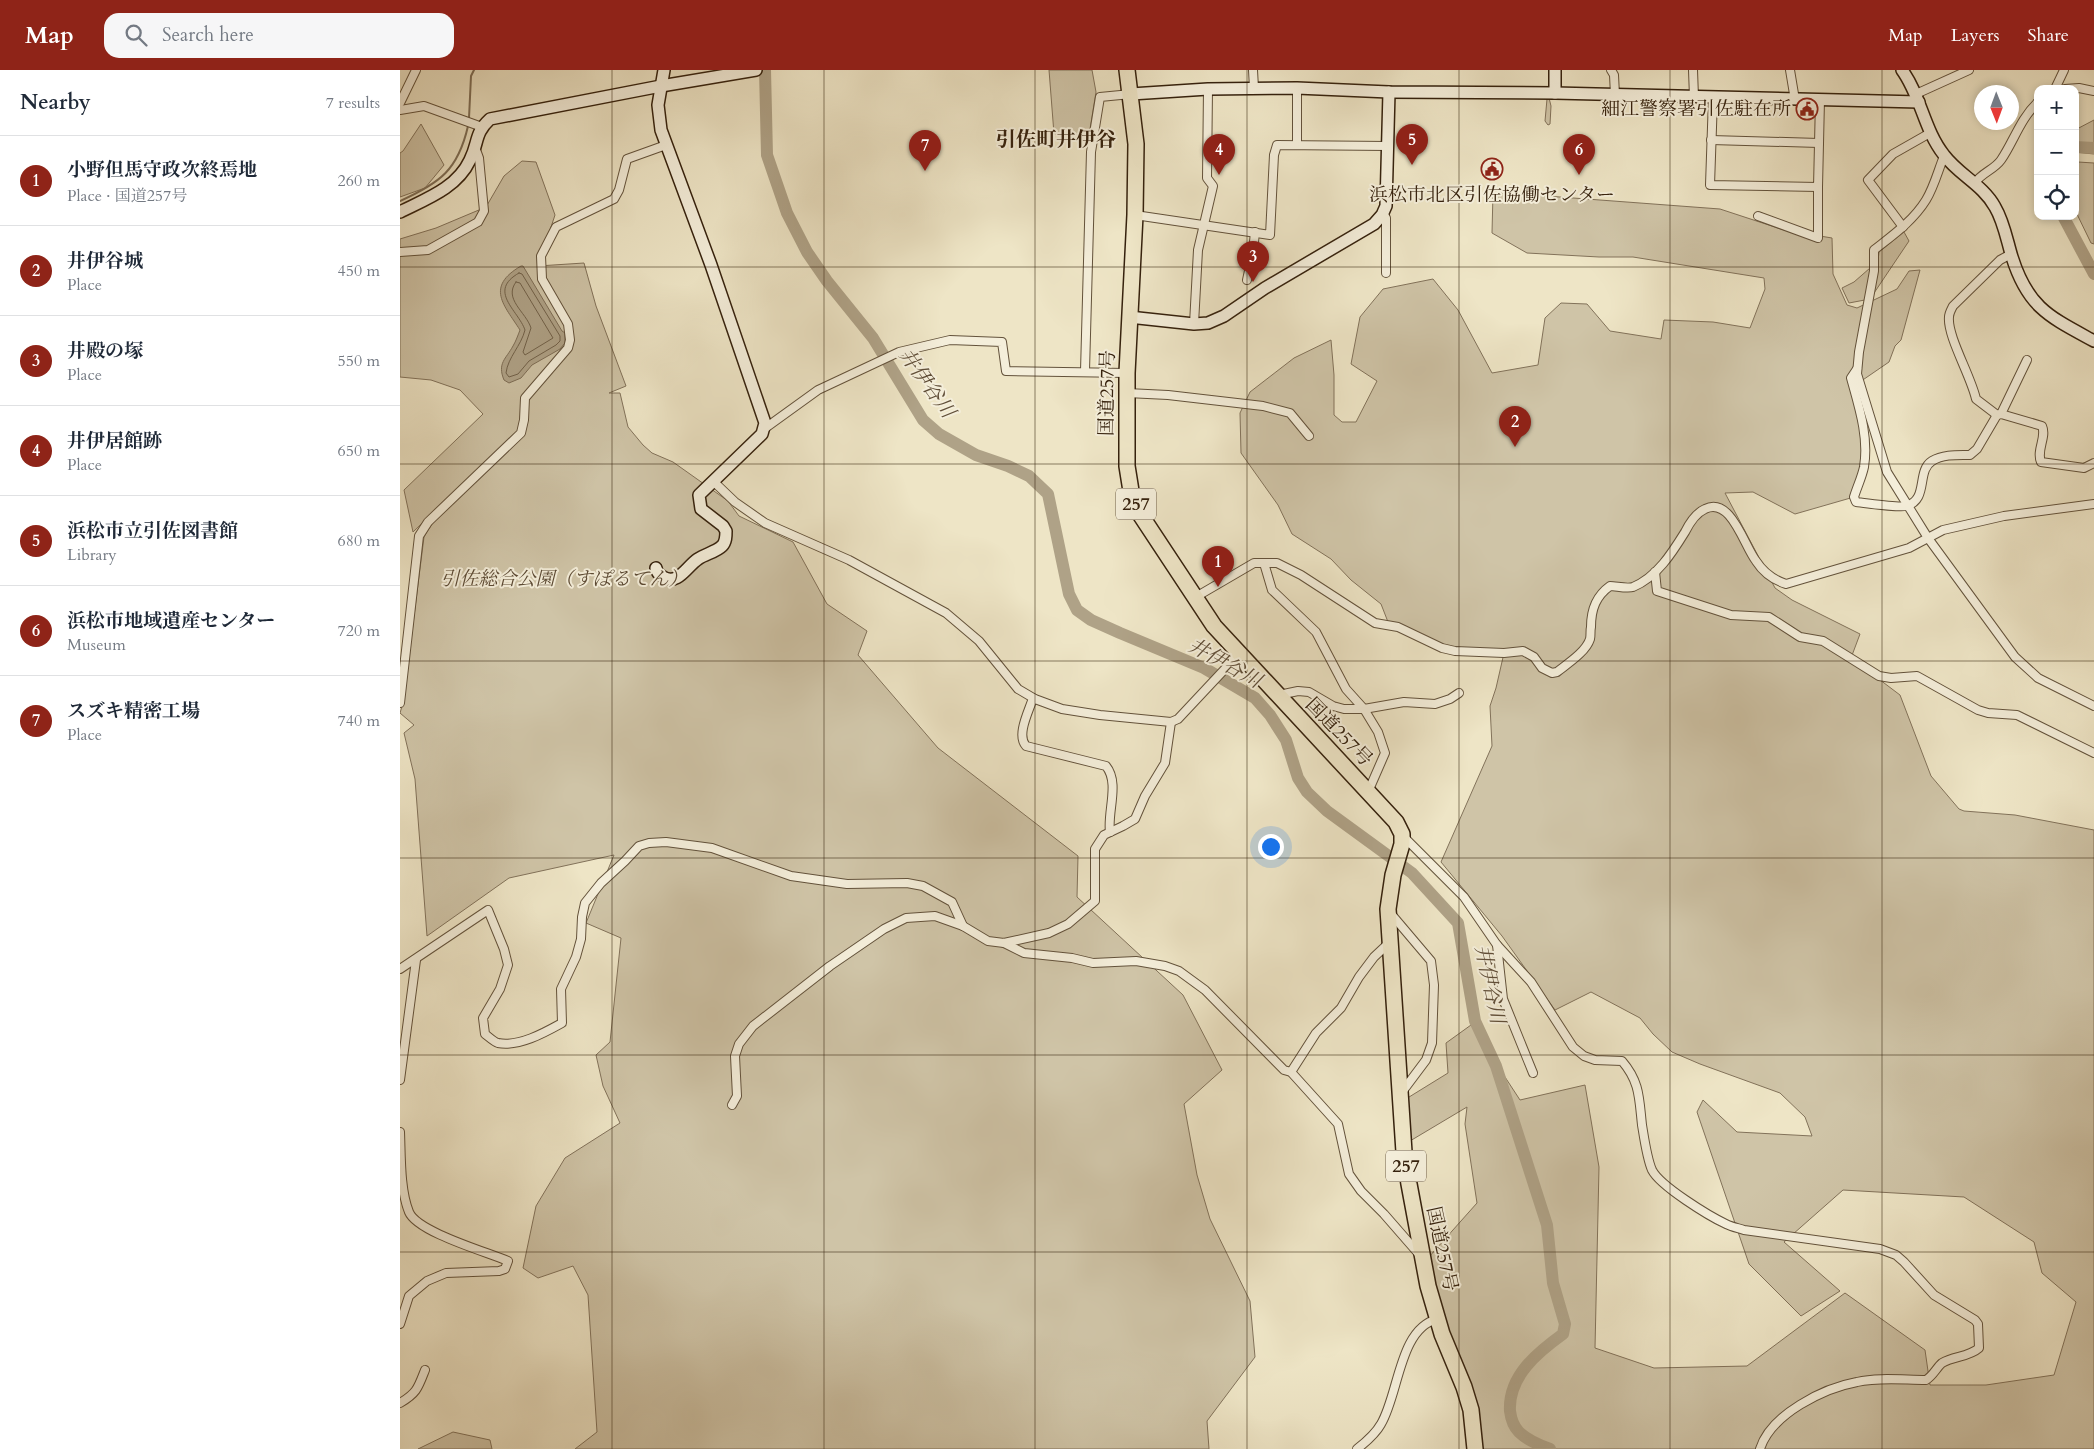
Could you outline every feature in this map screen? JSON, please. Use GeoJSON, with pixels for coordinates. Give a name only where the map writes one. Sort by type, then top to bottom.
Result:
{"type":"FeatureCollection","features":[{"type":"Feature","properties":{"kind":"highway","name":"国道257号"},"geometry":{"type":"LineString","coordinates":[[1127,70],[1136,144],[1135,215],[1127,373],[1127,466],[1131,491],[1140,514],[1214,626],[1238,655],[1396,822],[1402,839],[1393,875],[1388,909],[1404,1152],[1428,1286],[1437,1319],[1471,1410],[1475,1449]]}},
{"type":"Feature","properties":{"kind":"street"},"geometry":{"type":"LineString","coordinates":[[400,103],[416,70]]}},
{"type":"Feature","properties":{"kind":"street"},"geometry":{"type":"LineString","coordinates":[[656,568],[660,575],[668,580],[673,579],[680,576],[699,558],[721,547],[724,543],[726,531],[723,526],[704,513],[699,505],[699,495],[762,434],[764,428],[764,423],[714,274],[666,145],[659,119],[664,70]]}},
{"type":"Feature","properties":{"kind":"street"},"geometry":{"type":"LineString","coordinates":[[400,212],[441,192],[461,175],[471,158],[479,126],[490,119],[755,70]]}},
{"type":"Feature","properties":{"kind":"street"},"geometry":{"type":"LineString","coordinates":[[1253,70],[1254,88]]}},
{"type":"Feature","properties":{"kind":"street"},"geometry":{"type":"LineString","coordinates":[[1555,70],[1555,93]]}},
{"type":"Feature","properties":{"kind":"street"},"geometry":{"type":"LineString","coordinates":[[1611,70],[1614,75],[1615,95]]}},
{"type":"Feature","properties":{"kind":"street"},"geometry":{"type":"LineString","coordinates":[[1693,70],[1694,97]]}},
{"type":"Feature","properties":{"kind":"street"},"geometry":{"type":"LineString","coordinates":[[1790,70],[1795,100]]}},
{"type":"Feature","properties":{"kind":"street"},"geometry":{"type":"LineString","coordinates":[[1902,70],[1917,98],[1930,133],[1944,156],[1975,183],[1995,206],[2018,278],[2029,296],[2048,316],[2094,341]]}},
{"type":"Feature","properties":{"kind":"street"},"geometry":{"type":"LineString","coordinates":[[1085,372],[1091,152],[1100,97],[1208,89],[1298,88],[1389,92],[1555,93],[1795,100],[1917,98],[1969,70]]}},
{"type":"Feature","properties":{"kind":"street"},"geometry":{"type":"LineString","coordinates":[[2057,85],[2064,70]]}},
{"type":"Feature","properties":{"kind":"street"},"geometry":{"type":"LineString","coordinates":[[1297,144],[1298,88]]}},
{"type":"Feature","properties":{"kind":"street"},"geometry":{"type":"LineString","coordinates":[[2079,88],[2094,91]]}},
{"type":"Feature","properties":{"kind":"street"},"geometry":{"type":"LineString","coordinates":[[1194,324],[1198,250],[1213,186],[1206,178],[1208,89]]}},
{"type":"Feature","properties":{"kind":"street"},"geometry":{"type":"LineString","coordinates":[[1129,317],[1194,324],[1208,323],[1224,316],[1265,288],[1374,224],[1386,206],[1389,92]]}},
{"type":"Feature","properties":{"kind":"street"},"geometry":{"type":"LineString","coordinates":[[1713,98],[1710,185],[1818,187]]}},
{"type":"Feature","properties":{"kind":"street"},"geometry":{"type":"LineString","coordinates":[[1758,216],[1818,238],[1820,100]]}},
{"type":"Feature","properties":{"kind":"street"},"geometry":{"type":"LineString","coordinates":[[400,110],[424,106],[479,126]]}},
{"type":"Feature","properties":{"kind":"street"},"geometry":{"type":"LineString","coordinates":[[1975,183],[1979,177],[2001,160],[2013,136],[2034,106]]}},
{"type":"Feature","properties":{"kind":"street"},"geometry":{"type":"LineString","coordinates":[[1903,227],[1868,180],[1893,154],[1930,133]]}},
{"type":"Feature","properties":{"kind":"street"},"geometry":{"type":"LineString","coordinates":[[1712,140],[1819,143]]}},
{"type":"Feature","properties":{"kind":"street"},"geometry":{"type":"LineString","coordinates":[[400,252],[428,250],[478,222],[484,211],[479,158],[474,145]]}},
{"type":"Feature","properties":{"kind":"street"},"geometry":{"type":"LineString","coordinates":[[400,703],[419,536],[428,522],[520,433],[524,420],[525,398],[568,348],[570,340],[568,324],[542,279],[541,256],[556,227],[614,199],[619,190],[627,159],[666,145]]}},
{"type":"Feature","properties":{"kind":"street"},"geometry":{"type":"LineString","coordinates":[[1135,215],[1270,235],[1274,155],[1277,145],[1388,146]]}},
{"type":"Feature","properties":{"kind":"street"},"geometry":{"type":"LineString","coordinates":[[1944,156],[1926,200],[1903,227],[1874,250],[1874,272],[1859,352],[1857,374],[1887,472],[1906,506],[1928,538],[2015,657],[2038,678],[2094,706]]}},
{"type":"Feature","properties":{"kind":"street"},"geometry":{"type":"LineString","coordinates":[[1383,213],[1386,218],[1386,273]]}},
{"type":"Feature","properties":{"kind":"street"},"geometry":{"type":"LineString","coordinates":[[1247,280],[1255,232]]}},
{"type":"Feature","properties":{"kind":"street"},"geometry":{"type":"LineString","coordinates":[[2011,254],[2000,260],[1953,306],[1948,315],[1950,332],[1972,383],[1976,399],[1999,414],[2042,426],[2044,430],[2039,457],[2041,462],[2084,468],[2094,463]]}},
{"type":"Feature","properties":{"kind":"street"},"geometry":{"type":"LineString","coordinates":[[764,428],[818,390],[898,352],[916,346],[950,340],[1002,342],[1006,371],[1127,373]]}},
{"type":"Feature","properties":{"kind":"street"},"geometry":{"type":"LineString","coordinates":[[1858,367],[1852,378],[1864,428],[1866,450],[1864,468],[1854,497],[1856,502],[1906,506],[1918,498],[1922,488],[1924,471],[1931,461],[1952,454],[1970,455],[1977,449],[1999,414],[2027,360]]}},
{"type":"Feature","properties":{"kind":"street"},"geometry":{"type":"LineString","coordinates":[[1127,393],[1168,395],[1263,406],[1290,413],[1309,436]]}},
{"type":"Feature","properties":{"kind":"street"},"geometry":{"type":"LineString","coordinates":[[714,481],[735,502],[765,523],[849,560],[946,613],[980,641],[1018,689],[1033,698],[1062,709],[1171,722],[1178,720],[1238,655]]}},
{"type":"Feature","properties":{"kind":"street"},"geometry":{"type":"LineString","coordinates":[[1194,598],[1248,565],[1254,563],[1277,563],[1301,575],[1375,623],[1398,627],[1442,648],[1455,651],[1504,653],[1523,651],[1534,658],[1542,668],[1552,673],[1557,672],[1586,646],[1591,637],[1590,625],[1599,593],[1610,586],[1632,587],[1655,572],[1671,554],[1690,522],[1702,509],[1712,506],[1720,508],[1732,519],[1756,562],[1774,580],[1786,584],[1909,548],[1943,530],[2004,516],[2094,504]]}},
{"type":"Feature","properties":{"kind":"street"},"geometry":{"type":"LineString","coordinates":[[1264,563],[1272,590],[1316,632],[1346,689],[1364,709],[1378,732],[1384,753],[1368,792]]}},
{"type":"Feature","properties":{"kind":"street"},"geometry":{"type":"LineString","coordinates":[[1655,572],[1657,591],[1731,615],[1769,616],[1800,637],[1823,641],[1879,676],[1891,678],[1916,676],[1978,710],[1988,713],[2017,715],[2094,753]]}},
{"type":"Feature","properties":{"kind":"street"},"geometry":{"type":"LineString","coordinates":[[1277,696],[1298,691],[1309,692],[1334,706],[1344,709],[1364,709],[1404,702],[1435,704],[1450,699],[1459,693]]}},
{"type":"Feature","properties":{"kind":"street"},"geometry":{"type":"LineString","coordinates":[[1033,698],[1022,735],[1022,742],[1026,746],[1106,766],[1110,771],[1112,780],[1110,832]]}},
{"type":"Feature","properties":{"kind":"street"},"geometry":{"type":"LineString","coordinates":[[1004,943],[1049,933],[1068,924],[1095,901],[1095,849],[1104,835],[1135,819],[1145,796],[1165,763],[1171,722]]}},
{"type":"Feature","properties":{"kind":"street"},"geometry":{"type":"LineString","coordinates":[[1402,839],[1464,897],[1497,945],[1531,982],[1573,1047],[1584,1056],[1595,1060],[1622,1061],[1629,1069],[1636,1081],[1643,1133],[1652,1170],[1662,1181],[1699,1209],[1727,1224],[1744,1230],[1868,1246],[1896,1256],[1934,1295],[1975,1320],[1978,1324],[1979,1348],[1974,1353],[1941,1364],[1934,1375],[1926,1380],[1859,1381],[1826,1391],[1788,1413],[1768,1433],[1760,1449]]}},
{"type":"Feature","properties":{"kind":"street"},"geometry":{"type":"LineString","coordinates":[[400,969],[488,910],[504,949],[508,965],[500,989],[483,1018],[485,1034],[496,1043],[515,1043],[545,1032],[562,1023],[561,989],[576,957],[581,938],[582,918],[586,902],[601,883],[626,861],[639,846],[649,843],[672,843],[712,848],[790,876],[846,884],[907,883],[923,886],[952,902],[963,926]]}},
{"type":"Feature","properties":{"kind":"street"},"geometry":{"type":"LineString","coordinates":[[1388,909],[1400,928],[1431,961],[1434,985],[1432,1043],[1426,1060],[1400,1093]]}},
{"type":"Feature","properties":{"kind":"street"},"geometry":{"type":"LineString","coordinates":[[732,1105],[737,1096],[735,1056],[739,1044],[753,1026],[830,966],[884,928],[906,918],[935,916],[963,926],[988,941],[1004,943],[1024,953],[1072,958],[1093,963],[1136,961],[1166,966],[1179,971],[1204,990],[1284,1070],[1291,1072],[1338,1124],[1349,1174],[1361,1191],[1423,1258]]}},
{"type":"Feature","properties":{"kind":"street"},"geometry":{"type":"LineString","coordinates":[[1291,1072],[1316,1033],[1341,1008],[1359,977],[1374,957],[1390,942]]}},
{"type":"Feature","properties":{"kind":"street"},"geometry":{"type":"LineString","coordinates":[[1497,945],[1503,999],[1533,1074]]}},
{"type":"Feature","properties":{"kind":"street"},"geometry":{"type":"LineString","coordinates":[[400,1080],[416,960]]}},
{"type":"Feature","properties":{"kind":"street"},"geometry":{"type":"LineString","coordinates":[[400,1132],[406,1199],[415,1222],[441,1235],[508,1261],[505,1269],[499,1271],[446,1272],[427,1281],[409,1296],[400,1324]]}},
{"type":"Feature","properties":{"kind":"street"},"geometry":{"type":"LineString","coordinates":[[1358,1449],[1382,1424],[1412,1338],[1422,1326],[1437,1319]]}},
{"type":"Feature","properties":{"kind":"street"},"geometry":{"type":"LineString","coordinates":[[400,1403],[418,1390],[424,1370]]}},
{"type":"Feature","properties":{"kind":"green space"},"geometry":{"type":"Polygon","coordinates":[[[1049,70],[1092,70],[1096,92],[1089,135],[1054,134],[1049,70]]]}},
{"type":"Feature","properties":{"kind":"green space"},"geometry":{"type":"Polygon","coordinates":[[[1549,98],[1551,106],[1550,124],[1548,125],[1545,121],[1547,99],[1549,98]]]}},
{"type":"Feature","properties":{"kind":"green space"},"geometry":{"type":"Polygon","coordinates":[[[2094,120],[2094,154],[2079,152],[2079,128],[2094,120]]]}},
{"type":"Feature","properties":{"kind":"green space"},"geometry":{"type":"Polygon","coordinates":[[[421,124],[444,165],[425,188],[400,197],[400,153],[421,124]]]}},
{"type":"Feature","properties":{"kind":"green space","name":"引佐総合公園（すぽるてん）"},"geometry":{"type":"Polygon","coordinates":[[[522,161],[536,162],[555,215],[538,266],[584,263],[596,306],[626,386],[609,393],[620,393],[628,427],[652,453],[673,462],[728,501],[739,516],[793,542],[827,604],[867,631],[858,655],[938,748],[1078,856],[1077,897],[1183,995],[1222,1070],[1184,1104],[1197,1175],[1210,1219],[1250,1301],[1255,1357],[1207,1421],[1209,1449],[575,1449],[597,1432],[588,1295],[573,1266],[538,1278],[523,1268],[536,1206],[565,1158],[620,1123],[603,1086],[596,1055],[610,1042],[621,938],[586,923],[614,855],[509,878],[427,936],[415,779],[404,733],[414,725],[400,713],[403,703],[424,537],[432,524],[455,498],[521,439],[526,428],[517,431],[413,532],[404,490],[483,414],[460,390],[431,380],[400,377],[400,239],[436,228],[486,207],[504,176],[522,161]]]}},
{"type":"Feature","properties":{"kind":"green space"},"geometry":{"type":"Polygon","coordinates":[[[2079,162],[2094,163],[2094,244],[2091,243],[2079,218],[2079,162]]]}},
{"type":"Feature","properties":{"kind":"green space"},"geometry":{"type":"Polygon","coordinates":[[[1493,192],[1720,209],[1784,230],[1832,238],[1833,274],[1847,305],[1857,308],[1897,289],[1909,271],[1920,270],[1901,340],[1895,346],[1889,362],[1854,386],[1865,445],[1854,497],[1795,514],[1753,492],[1725,493],[1775,588],[1792,600],[1860,634],[1851,658],[1900,695],[1931,776],[1959,809],[2015,815],[2094,830],[2094,1449],[1481,1449],[1428,1258],[1477,1203],[1465,1124],[1467,1107],[1410,1141],[1401,1102],[1448,1073],[1446,1043],[1471,1025],[1520,1100],[1585,1085],[1599,1167],[1595,1348],[1654,1368],[1747,1366],[1845,1293],[1925,1350],[1930,1385],[1986,1385],[2054,1375],[2076,1302],[2042,1273],[2034,1242],[1964,1197],[1843,1190],[1784,1242],[1840,1291],[1801,1316],[1749,1264],[1697,1112],[1703,1100],[1737,1132],[1812,1136],[1805,1117],[1780,1093],[1672,1052],[1640,1018],[1591,992],[1555,1010],[1502,936],[1441,862],[1492,746],[1490,706],[1504,653],[1448,647],[1388,622],[1381,604],[1351,580],[1331,559],[1292,534],[1278,505],[1241,453],[1240,413],[1250,392],[1294,358],[1331,340],[1334,375],[1334,415],[1342,422],[1356,422],[1377,381],[1351,364],[1360,317],[1383,289],[1433,279],[1458,310],[1492,373],[1538,365],[1545,318],[1561,303],[1587,304],[1610,331],[1661,339],[1664,320],[1713,322],[1750,328],[1765,289],[1764,278],[1633,257],[1527,253],[1492,233],[1493,192]]]}},
{"type":"Feature","properties":{"kind":"green space"},"geometry":{"type":"Polygon","coordinates":[[[1904,232],[1909,241],[1870,299],[1849,303],[1842,288],[1854,282],[1878,261],[1879,252],[1904,232]]]}},
{"type":"Feature","properties":{"kind":"green space"},"geometry":{"type":"Polygon","coordinates":[[[453,1432],[490,1440],[492,1449],[418,1449],[453,1432]]]}},
{"type":"Feature","properties":{"kind":"water"},"geometry":{"type":"Polygon","coordinates":[[[523,266],[565,333],[565,343],[560,349],[532,365],[521,378],[509,383],[504,380],[501,369],[520,330],[504,304],[501,289],[503,281],[523,266]]]}},
{"type":"Feature","properties":{"kind":"waterway"},"geometry":{"type":"LineString","coordinates":[[469,118],[471,76],[474,70]]}},
{"type":"Feature","properties":{"kind":"waterway","name":"井伊谷川"},"geometry":{"type":"LineString","coordinates":[[765,70],[767,155],[787,213],[807,252],[827,281],[873,338],[923,420],[939,434],[976,455],[1008,466],[1029,476],[1048,494],[1069,594],[1077,610],[1091,620],[1204,668],[1255,698],[1270,715],[1286,740],[1298,778],[1307,792],[1327,811],[1412,873],[1458,923],[1475,1021],[1496,1066],[1547,1225],[1553,1283],[1565,1324],[1563,1334],[1526,1366],[1519,1376],[1511,1398],[1511,1417],[1517,1430],[1529,1440],[1550,1449]]}},
{"type":"Feature","properties":{"kind":"waterway"},"geometry":{"type":"LineString","coordinates":[[400,201],[426,188],[445,173],[459,154],[468,126]]}},
{"type":"Feature","properties":{"kind":"waterway"},"geometry":{"type":"LineString","coordinates":[[2079,147],[2094,148]]}},
{"type":"Feature","properties":{"kind":"waterway"},"geometry":{"type":"LineString","coordinates":[[2065,220],[2094,274]]}},
{"type":"Feature","properties":{"kind":"place","name":"細江警察署引佐駐在所"},"geometry":{"type":"Point","coordinates":[1807,109]}},
{"type":"Feature","properties":{"kind":"place","name":"浜松市立引佐図書館"},"geometry":{"type":"Point","coordinates":[1412,165]}},
{"type":"Feature","properties":{"kind":"place","name":"浜松市北区引佐協働センター"},"geometry":{"type":"Point","coordinates":[1492,169]}},
{"type":"Feature","properties":{"kind":"place","name":"スズキ精密工場"},"geometry":{"type":"Point","coordinates":[925,171]}},
{"type":"Feature","properties":{"kind":"place","name":"井伊居館跡"},"geometry":{"type":"Point","coordinates":[1219,175]}},
{"type":"Feature","properties":{"kind":"place","name":"浜松市地域遺産センター"},"geometry":{"type":"Point","coordinates":[1579,175]}},
{"type":"Feature","properties":{"kind":"place","name":"井殿の塚"},"geometry":{"type":"Point","coordinates":[1253,282]}},
{"type":"Feature","properties":{"kind":"place","name":"井伊谷城"},"geometry":{"type":"Point","coordinates":[1515,447]}},
{"type":"Feature","properties":{"kind":"place","name":"小野但馬守政次終焉地"},"geometry":{"type":"Point","coordinates":[1218,587]}},
{"type":"Feature","properties":{"kind":"district","name":"引佐町井伊谷"},"geometry":{"type":"Point","coordinates":[1056,139]}}]}
